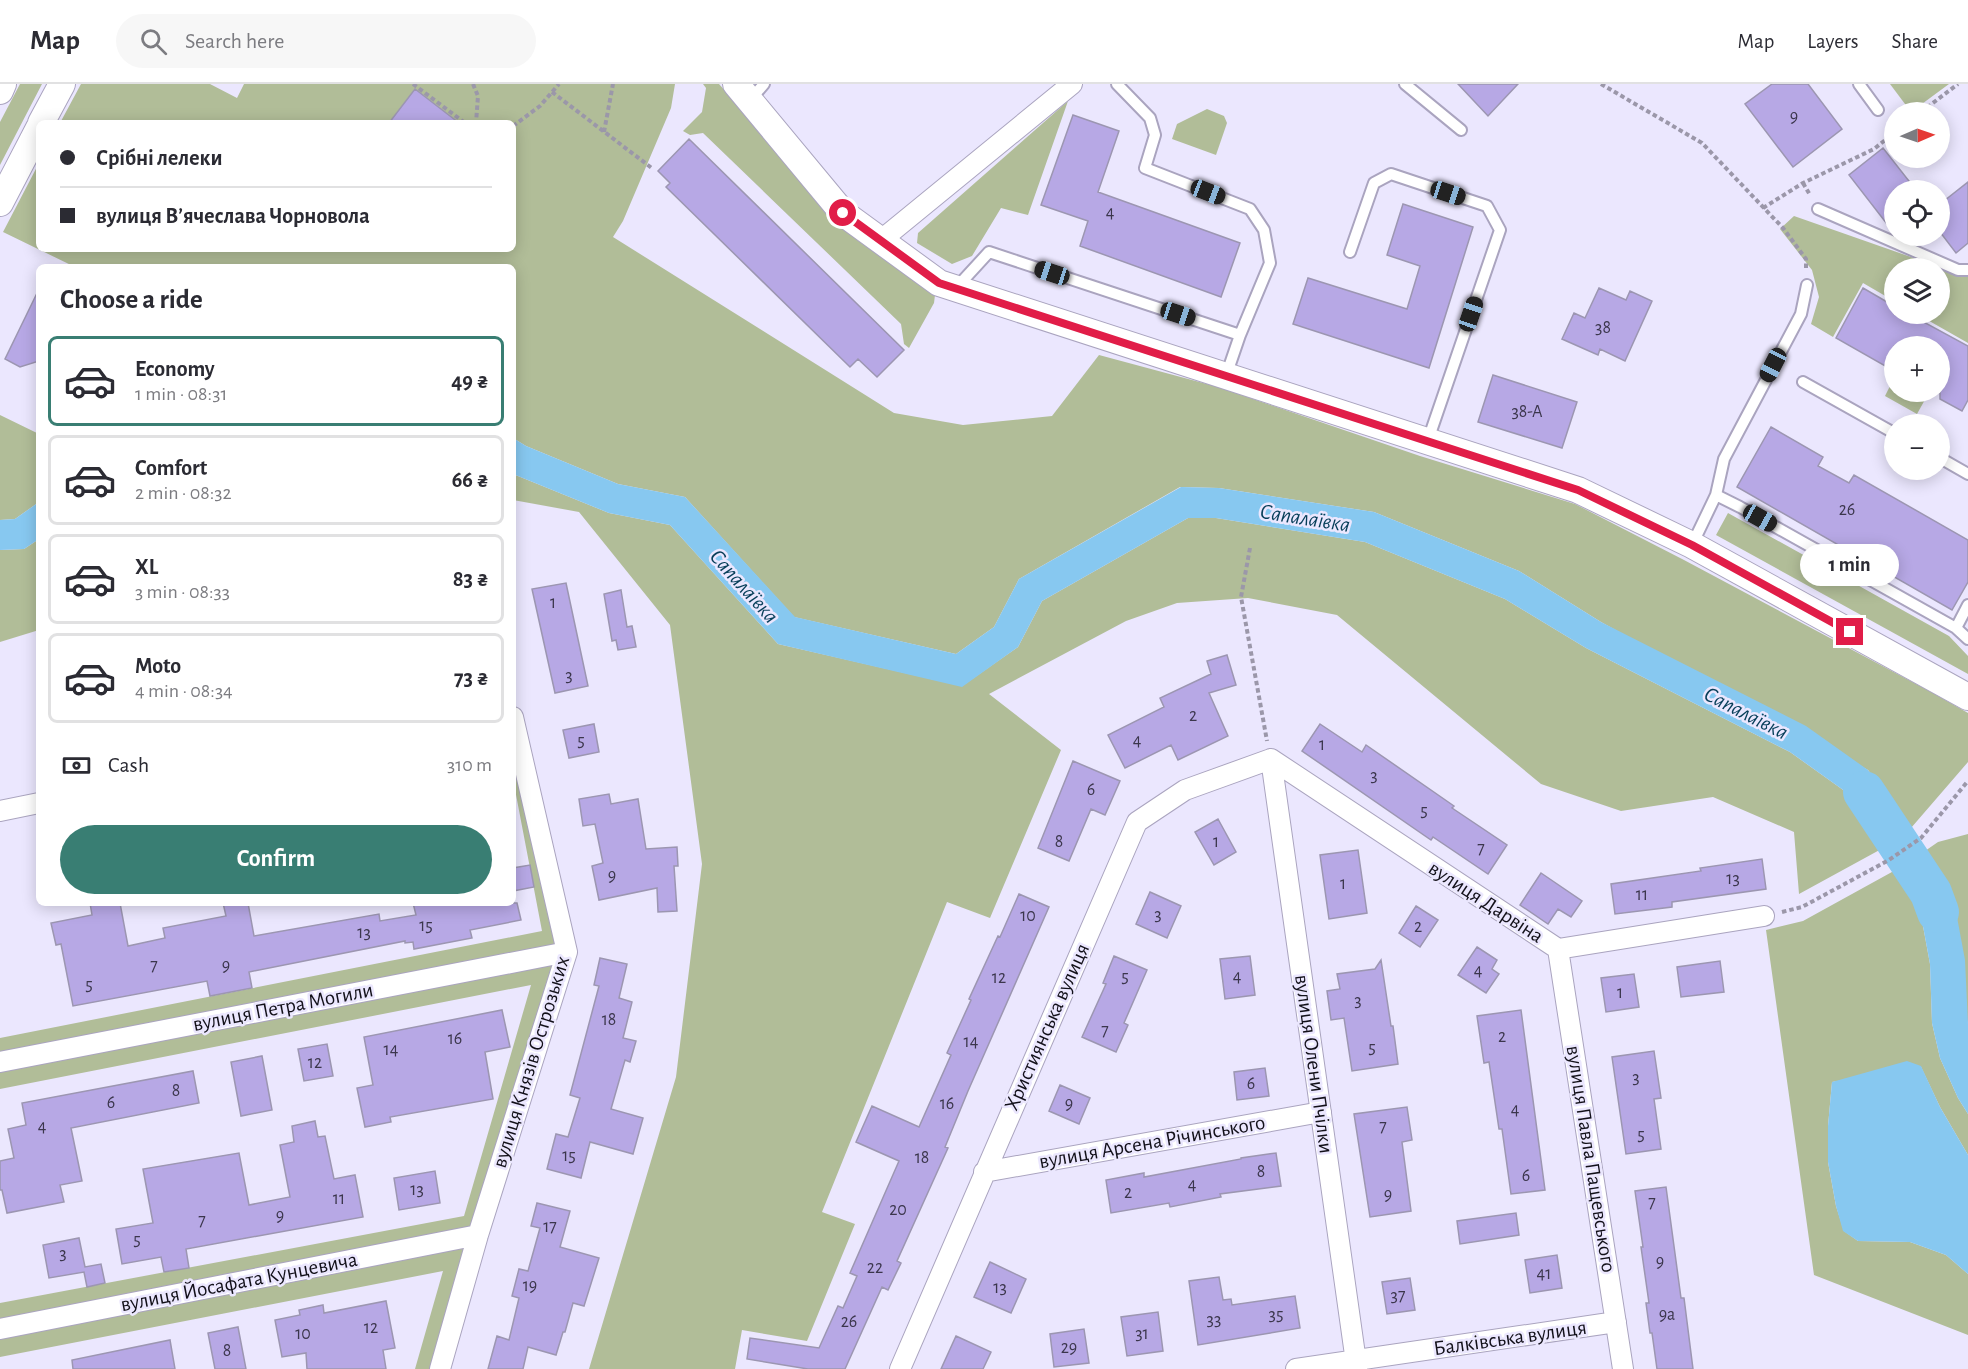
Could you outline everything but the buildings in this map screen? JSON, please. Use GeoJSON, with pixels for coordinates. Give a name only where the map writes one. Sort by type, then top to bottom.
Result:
{"type":"FeatureCollection","features":[{"type":"Feature","properties":{"kind":"street"},"geometry":{"type":"LineString","coordinates":[[0,91],[3,84]]}},
{"type":"Feature","properties":{"kind":"street"},"geometry":{"type":"LineString","coordinates":[[44,120],[62,84]]}},
{"type":"Feature","properties":{"kind":"street"},"geometry":{"type":"LineString","coordinates":[[880,241],[1072,84]]}},
{"type":"Feature","properties":{"kind":"street"},"geometry":{"type":"LineString","coordinates":[[750,89],[843,213],[939,283],[1578,490],[1692,545],[1968,697]]}},
{"type":"Feature","properties":{"kind":"street"},"geometry":{"type":"LineString","coordinates":[[0,203],[36,134]]}},
{"type":"Feature","properties":{"kind":"street","name":"вулиця Князів Острозьких"},"geometry":{"type":"LineString","coordinates":[[440,1369],[478,1235],[567,952],[516,730]]}},
{"type":"Feature","properties":{"kind":"street","name":"вулиця Дарвіна"},"geometry":{"type":"LineString","coordinates":[[1271,759],[1558,949],[1764,916]]}},
{"type":"Feature","properties":{"kind":"street","name":"вулиця Олени Пчілки"},"geometry":{"type":"LineString","coordinates":[[1271,759],[1357,1365]]}},
{"type":"Feature","properties":{"kind":"street","name":"Християнська вулиця"},"geometry":{"type":"LineString","coordinates":[[900,1369],[1137,822],[1185,790],[1271,759]]}},
{"type":"Feature","properties":{"kind":"street"},"geometry":{"type":"LineString","coordinates":[[0,812],[36,804]]}},
{"type":"Feature","properties":{"kind":"street","name":"вулиця Павла Пащевського"},"geometry":{"type":"LineString","coordinates":[[1558,949],[1623,1369]]}},
{"type":"Feature","properties":{"kind":"street","name":"вулиця Петра Могили"},"geometry":{"type":"LineString","coordinates":[[0,1062],[567,952]]}},
{"type":"Feature","properties":{"kind":"street","name":"вулиця Арсена Річинського"},"geometry":{"type":"LineString","coordinates":[[984,1172],[1321,1112]]}},
{"type":"Feature","properties":{"kind":"street","name":"вулиця Йосафата Кунцевича"},"geometry":{"type":"LineString","coordinates":[[0,1329],[478,1235]]}},
{"type":"Feature","properties":{"kind":"street","name":"Балківська вулиця"},"geometry":{"type":"LineString","coordinates":[[1296,1369],[1357,1365],[1616,1322]]}},
{"type":"Feature","properties":{"kind":"lane"},"geometry":{"type":"LineString","coordinates":[[1117,84],[1150,118],[1155,135],[1145,168],[1250,209],[1264,230],[1270,263],[1240,335],[1226,376]]}},
{"type":"Feature","properties":{"kind":"lane"},"geometry":{"type":"LineString","coordinates":[[1405,84],[1461,130]]}},
{"type":"Feature","properties":{"kind":"lane"},"geometry":{"type":"LineString","coordinates":[[1859,84],[1878,110]]}},
{"type":"Feature","properties":{"kind":"lane"},"geometry":{"type":"LineString","coordinates":[[1350,252],[1374,183],[1391,174],[1487,206],[1500,230],[1428,441]]}},
{"type":"Feature","properties":{"kind":"lane"},"geometry":{"type":"LineString","coordinates":[[1818,209],[1958,270],[1968,270]]}},
{"type":"Feature","properties":{"kind":"lane"},"geometry":{"type":"LineString","coordinates":[[956,288],[989,252],[1240,335]]}},
{"type":"Feature","properties":{"kind":"lane"},"geometry":{"type":"LineString","coordinates":[[1692,545],[1716,495],[1724,459],[1801,314],[1807,285]]}},
{"type":"Feature","properties":{"kind":"lane"},"geometry":{"type":"LineString","coordinates":[[1803,382],[1884,427]]}},
{"type":"Feature","properties":{"kind":"lane"},"geometry":{"type":"LineString","coordinates":[[1950,464],[1968,474]]}},
{"type":"Feature","properties":{"kind":"lane"},"geometry":{"type":"LineString","coordinates":[[1716,495],[1956,628],[1968,639]]}},
{"type":"Feature","properties":{"kind":"lane"},"geometry":{"type":"LineString","coordinates":[[1956,628],[1968,605]]}},
{"type":"Feature","properties":{"kind":"path"},"geometry":{"type":"LineString","coordinates":[[413,84],[461,120]]}},
{"type":"Feature","properties":{"kind":"path"},"geometry":{"type":"LineString","coordinates":[[473,84],[478,96],[477,120]]}},
{"type":"Feature","properties":{"kind":"path"},"geometry":{"type":"LineString","coordinates":[[516,124],[540,106],[559,84]]}},
{"type":"Feature","properties":{"kind":"path"},"geometry":{"type":"LineString","coordinates":[[604,132],[613,84]]}},
{"type":"Feature","properties":{"kind":"path"},"geometry":{"type":"LineString","coordinates":[[1601,84],[1702,143],[1783,228],[1806,259],[1807,285]]}},
{"type":"Feature","properties":{"kind":"path"},"geometry":{"type":"LineString","coordinates":[[1934,102],[1958,84]]}},
{"type":"Feature","properties":{"kind":"path"},"geometry":{"type":"LineString","coordinates":[[552,92],[652,170]]}},
{"type":"Feature","properties":{"kind":"path"},"geometry":{"type":"LineString","coordinates":[[1763,208],[1803,183],[1874,148],[1884,140]]}},
{"type":"Feature","properties":{"kind":"path"},"geometry":{"type":"LineString","coordinates":[[1250,548],[1241,597],[1271,759]]}},
{"type":"Feature","properties":{"kind":"path"},"geometry":{"type":"LineString","coordinates":[[1764,916],[1802,907],[1889,860],[1921,838],[1968,781]]}},
{"type":"Feature","properties":{"kind":"green space"},"geometry":{"type":"Polygon","coordinates":[[[20,84],[42,84],[0,165],[0,122],[20,84]]]}},
{"type":"Feature","properties":{"kind":"green space"},"geometry":{"type":"Polygon","coordinates":[[[81,84],[210,84],[237,98],[244,84],[675,84],[671,108],[623,221],[613,237],[894,413],[963,425],[1052,416],[1099,355],[1218,387],[1420,456],[1575,504],[1968,713],[1968,762],[1911,828],[1868,770],[1601,622],[1519,571],[1374,512],[1219,488],[1180,487],[1019,579],[994,627],[956,654],[794,617],[685,497],[618,484],[516,440],[516,264],[69,264],[44,252],[516,252],[516,120],[62,120],[81,84]]]}},
{"type":"Feature","properties":{"kind":"green space"},"geometry":{"type":"Polygon","coordinates":[[[703,84],[719,84],[857,240],[935,295],[934,303],[909,348],[904,344],[901,324],[703,133],[690,135],[683,131],[702,112],[706,88],[703,84]]]}},
{"type":"Feature","properties":{"kind":"green space"},"geometry":{"type":"Polygon","coordinates":[[[1890,84],[1949,84],[1925,102],[1904,102],[1890,84]]]}},
{"type":"Feature","properties":{"kind":"green space"},"geometry":{"type":"Polygon","coordinates":[[[1068,101],[1028,215],[1001,208],[972,256],[952,264],[917,243],[918,233],[1068,101]]]}},
{"type":"Feature","properties":{"kind":"green space"},"geometry":{"type":"Polygon","coordinates":[[[1207,109],[1224,116],[1227,123],[1216,155],[1172,139],[1177,124],[1207,109]]]}},
{"type":"Feature","properties":{"kind":"green space"},"geometry":{"type":"Polygon","coordinates":[[[36,169],[36,248],[3,232],[36,169]]]}},
{"type":"Feature","properties":{"kind":"green space"},"geometry":{"type":"Polygon","coordinates":[[[1794,216],[1914,258],[1884,258],[1884,295],[1863,283],[1833,337],[1811,324],[1819,297],[1812,270],[1780,229],[1794,216]]]}},
{"type":"Feature","properties":{"kind":"green space"},"geometry":{"type":"Polygon","coordinates":[[[1950,271],[1968,277],[1968,343],[1935,324],[1950,324],[1950,271]]]}},
{"type":"Feature","properties":{"kind":"green space"},"geometry":{"type":"Polygon","coordinates":[[[1896,402],[1924,402],[1917,414],[1896,402]]]}},
{"type":"Feature","properties":{"kind":"green space"},"geometry":{"type":"Polygon","coordinates":[[[0,415],[36,433],[36,504],[15,519],[0,520],[0,415]]]}},
{"type":"Feature","properties":{"kind":"green space"},"geometry":{"type":"Polygon","coordinates":[[[516,475],[609,513],[670,525],[778,644],[962,686],[1018,647],[1042,601],[1188,518],[1216,518],[1365,542],[1505,599],[1586,648],[1790,752],[1846,792],[1885,847],[1799,894],[1794,832],[1713,797],[1621,811],[1541,784],[1337,615],[1248,598],[1177,603],[1126,621],[989,694],[1061,750],[990,918],[947,902],[822,1212],[855,1224],[807,1341],[742,1330],[735,1369],[589,1369],[676,1077],[702,864],[670,625],[579,512],[516,501],[516,475]]]}},
{"type":"Feature","properties":{"kind":"green space"},"geometry":{"type":"Polygon","coordinates":[[[1728,513],[1949,636],[1968,656],[1968,674],[1716,535],[1728,513]]]}},
{"type":"Feature","properties":{"kind":"green space"},"geometry":{"type":"Polygon","coordinates":[[[36,541],[36,631],[0,642],[0,550],[24,549],[36,541]]]}},
{"type":"Feature","properties":{"kind":"green space"},"geometry":{"type":"Polygon","coordinates":[[[516,772],[556,945],[0,1054],[0,1038],[542,931],[516,795],[516,772]]]}},
{"type":"Feature","properties":{"kind":"green space"},"geometry":{"type":"Polygon","coordinates":[[[1968,834],[1968,1024],[1925,851],[1938,842],[1968,834]]]}},
{"type":"Feature","properties":{"kind":"green space"},"geometry":{"type":"Polygon","coordinates":[[[1901,867],[1923,926],[1930,964],[1932,1023],[1940,1058],[1968,1114],[1968,1155],[1940,1107],[1921,1067],[1832,1082],[1828,1162],[1836,1206],[1844,1231],[1858,1241],[1910,1242],[1946,1255],[1968,1274],[1968,1335],[1814,1275],[1766,930],[1803,921],[1901,867]]]}},
{"type":"Feature","properties":{"kind":"green space"},"geometry":{"type":"Polygon","coordinates":[[[554,962],[471,1228],[0,1320],[0,1303],[464,1216],[531,985],[0,1089],[0,1071],[554,962]]]}},
{"type":"Feature","properties":{"kind":"green space"},"geometry":{"type":"Polygon","coordinates":[[[466,1246],[430,1369],[415,1369],[443,1271],[0,1357],[0,1337],[466,1246]]]}},
{"type":"Feature","properties":{"kind":"water"},"geometry":{"type":"Polygon","coordinates":[[[516,440],[618,484],[685,497],[795,617],[956,654],[994,627],[1019,579],[1181,487],[1219,488],[1374,512],[1519,571],[1601,622],[1806,726],[1868,770],[1911,828],[1885,847],[1846,792],[1790,752],[1586,648],[1505,599],[1365,542],[1216,518],[1188,518],[1042,601],[1018,647],[962,687],[778,644],[670,525],[609,513],[516,475],[516,440]]]}},
{"type":"Feature","properties":{"kind":"water"},"geometry":{"type":"Polygon","coordinates":[[[36,504],[36,541],[24,549],[0,550],[0,520],[15,519],[36,504]]]}},
{"type":"Feature","properties":{"kind":"water"},"geometry":{"type":"Polygon","coordinates":[[[1925,851],[1944,881],[1957,917],[1965,960],[1968,1114],[1940,1058],[1932,1023],[1930,964],[1923,926],[1901,867],[1925,851]]]}},
{"type":"Feature","properties":{"kind":"water"},"geometry":{"type":"Polygon","coordinates":[[[1907,1061],[1921,1066],[1940,1107],[1968,1155],[1968,1274],[1946,1255],[1910,1242],[1858,1241],[1843,1231],[1828,1162],[1832,1082],[1907,1061]]]}},
{"type":"Feature","properties":{"kind":"waterway","name":"Сапалаївка"},"geometry":{"type":"LineString","coordinates":[[1864,792],[1931,893],[1938,912]]}},
{"type":"Feature","properties":{"kind":"route"},"geometry":{"type":"LineString","coordinates":[[843,213],[939,283],[1578,490],[1692,545],[1850,632]]}}]}
